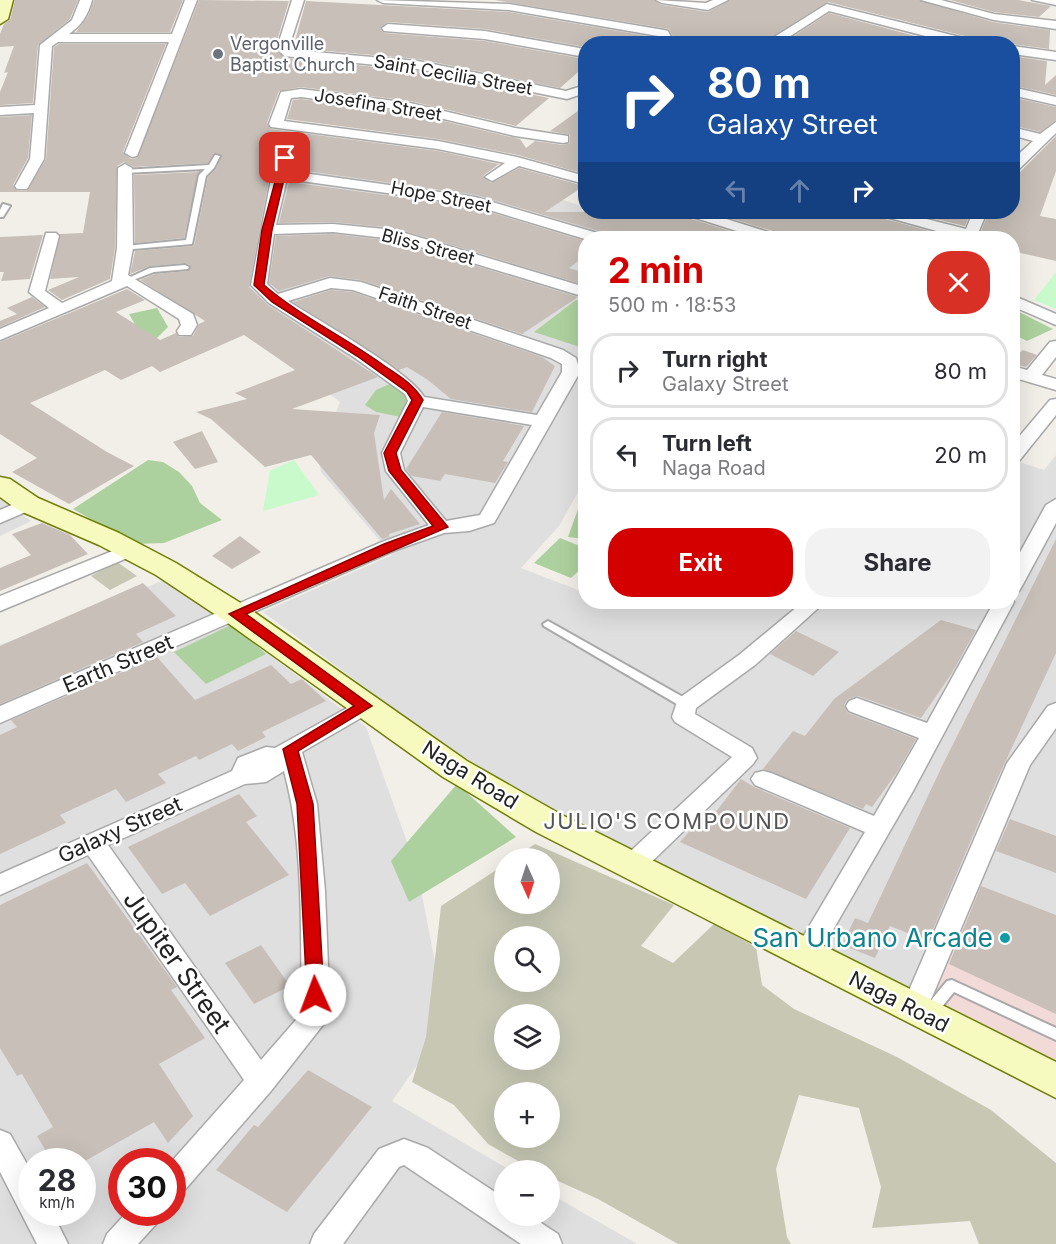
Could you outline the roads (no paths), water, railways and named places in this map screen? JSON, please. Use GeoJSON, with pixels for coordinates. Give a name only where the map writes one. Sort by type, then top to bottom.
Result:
{"type":"FeatureCollection","features":[{"type":"Feature","properties":{"kind":"main road","name":"Naga Road"},"geometry":{"type":"LineString","coordinates":[[0,485],[28,504],[130,550],[236,614],[455,769],[630,867],[1056,1080]]}},
{"type":"Feature","properties":{"kind":"street"},"geometry":{"type":"LineString","coordinates":[[22,186],[36,161],[46,45],[77,25],[83,17],[86,0]]}},
{"type":"Feature","properties":{"kind":"street"},"geometry":{"type":"LineString","coordinates":[[123,282],[127,164],[191,0]]}},
{"type":"Feature","properties":{"kind":"street","name":"Saint Cecilia Street"},"geometry":{"type":"LineString","coordinates":[[298,0],[295,3],[284,50],[298,55],[374,56],[552,93],[567,95],[578,91]]}},
{"type":"Feature","properties":{"kind":"street"},"geometry":{"type":"LineString","coordinates":[[383,0],[509,7],[665,36]]}},
{"type":"Feature","properties":{"kind":"street"},"geometry":{"type":"LineString","coordinates":[[402,0],[386,32],[485,35],[578,52]]}},
{"type":"Feature","properties":{"kind":"street"},"geometry":{"type":"LineString","coordinates":[[662,0],[708,7],[722,0]]}},
{"type":"Feature","properties":{"kind":"street"},"geometry":{"type":"LineString","coordinates":[[927,0],[994,17],[1056,25]]}},
{"type":"Feature","properties":{"kind":"street"},"geometry":{"type":"LineString","coordinates":[[1038,0],[1056,2]]}},
{"type":"Feature","properties":{"kind":"street"},"geometry":{"type":"LineString","coordinates":[[782,36],[827,7],[941,36]]}},
{"type":"Feature","properties":{"kind":"street"},"geometry":{"type":"LineString","coordinates":[[56,38],[177,38]]}},
{"type":"Feature","properties":{"kind":"street"},"geometry":{"type":"LineString","coordinates":[[1020,51],[1056,56]]}},
{"type":"Feature","properties":{"kind":"street","name":"Josefina Street"},"geometry":{"type":"LineString","coordinates":[[563,140],[515,132],[410,107],[301,93],[286,95],[276,124],[488,153],[578,174]]}},
{"type":"Feature","properties":{"kind":"street"},"geometry":{"type":"LineString","coordinates":[[1020,93],[1056,101]]}},
{"type":"Feature","properties":{"kind":"street"},"geometry":{"type":"LineString","coordinates":[[0,111],[40,109]]}},
{"type":"Feature","properties":{"kind":"street"},"geometry":{"type":"LineString","coordinates":[[1020,161],[1056,126]]}},
{"type":"Feature","properties":{"kind":"street"},"geometry":{"type":"LineString","coordinates":[[488,153],[515,132]]}},
{"type":"Feature","properties":{"kind":"street"},"geometry":{"type":"LineString","coordinates":[[1020,133],[1043,139]]}},
{"type":"Feature","properties":{"kind":"street"},"geometry":{"type":"LineString","coordinates":[[285,158],[279,174],[267,230],[259,285],[275,300],[361,354],[412,390],[417,400]]}},
{"type":"Feature","properties":{"kind":"street"},"geometry":{"type":"LineString","coordinates":[[492,177],[517,161]]}},
{"type":"Feature","properties":{"kind":"street","name":"Hope Street"},"geometry":{"type":"LineString","coordinates":[[279,174],[458,198],[578,232]]}},
{"type":"Feature","properties":{"kind":"street"},"geometry":{"type":"LineString","coordinates":[[458,198],[479,185]]}},
{"type":"Feature","properties":{"kind":"street"},"geometry":{"type":"LineString","coordinates":[[713,219],[751,231]]}},
{"type":"Feature","properties":{"kind":"street"},"geometry":{"type":"LineString","coordinates":[[909,219],[951,231]]}},
{"type":"Feature","properties":{"kind":"street","name":"Bliss Street"},"geometry":{"type":"LineString","coordinates":[[267,230],[333,228],[395,235],[578,290]]}},
{"type":"Feature","properties":{"kind":"street"},"geometry":{"type":"LineString","coordinates":[[51,236],[37,292],[61,310]]}},
{"type":"Feature","properties":{"kind":"street"},"geometry":{"type":"LineString","coordinates":[[0,335],[123,282]]}},
{"type":"Feature","properties":{"kind":"street"},"geometry":{"type":"LineString","coordinates":[[123,282],[187,317],[189,325],[185,331]]}},
{"type":"Feature","properties":{"kind":"street","name":"Faith Street"},"geometry":{"type":"LineString","coordinates":[[275,300],[330,283],[354,285],[557,354],[570,362],[571,372],[541,421]]}},
{"type":"Feature","properties":{"kind":"street"},"geometry":{"type":"LineString","coordinates":[[1020,304],[1056,320]]}},
{"type":"Feature","properties":{"kind":"street"},"geometry":{"type":"LineString","coordinates":[[1031,377],[1056,346]]}},
{"type":"Feature","properties":{"kind":"street"},"geometry":{"type":"LineString","coordinates":[[1020,374],[1056,385]]}},
{"type":"Feature","properties":{"kind":"street"},"geometry":{"type":"LineString","coordinates":[[417,400],[541,421]]}},
{"type":"Feature","properties":{"kind":"street"},"geometry":{"type":"LineString","coordinates":[[417,400],[390,453],[395,471],[441,527]]}},
{"type":"Feature","properties":{"kind":"street"},"geometry":{"type":"LineString","coordinates":[[1020,443],[1056,404]]}},
{"type":"Feature","properties":{"kind":"street","name":"Earth Street"},"geometry":{"type":"LineString","coordinates":[[0,715],[389,546],[441,527],[469,525],[487,519],[541,421]]}},
{"type":"Feature","properties":{"kind":"street"},"geometry":{"type":"LineString","coordinates":[[0,517],[28,504]]}},
{"type":"Feature","properties":{"kind":"street"},"geometry":{"type":"LineString","coordinates":[[1020,571],[1056,505]]}},
{"type":"Feature","properties":{"kind":"street"},"geometry":{"type":"LineString","coordinates":[[0,604],[130,550]]}},
{"type":"Feature","properties":{"kind":"street"},"geometry":{"type":"LineString","coordinates":[[630,867],[745,758],[744,754],[683,717],[686,704],[747,660],[807,609]]}},
{"type":"Feature","properties":{"kind":"street"},"geometry":{"type":"LineString","coordinates":[[806,954],[932,734],[1000,609]]}},
{"type":"Feature","properties":{"kind":"street","name":"Galaxy Street"},"geometry":{"type":"LineString","coordinates":[[0,885],[242,776],[258,776],[276,766],[284,753],[365,706]]}},
{"type":"Feature","properties":{"kind":"street"},"geometry":{"type":"LineString","coordinates":[[857,706],[932,734]]}},
{"type":"Feature","properties":{"kind":"street"},"geometry":{"type":"LineString","coordinates":[[920,1012],[1019,763],[1056,711]]}},
{"type":"Feature","properties":{"kind":"street"},"geometry":{"type":"LineString","coordinates":[[186,1167],[316,1016],[312,891],[305,804],[284,753]]}},
{"type":"Feature","properties":{"kind":"street"},"geometry":{"type":"LineString","coordinates":[[763,779],[879,828]]}},
{"type":"Feature","properties":{"kind":"street","name":"Jupiter Street"},"geometry":{"type":"LineString","coordinates":[[92,842],[261,1082]]}},
{"type":"Feature","properties":{"kind":"street"},"geometry":{"type":"LineString","coordinates":[[0,1143],[18,1177]]}},
{"type":"Feature","properties":{"kind":"street"},"geometry":{"type":"LineString","coordinates":[[325,1244],[389,1158],[404,1152],[418,1157],[547,1244]]}},
{"type":"Feature","properties":{"kind":"street"},"geometry":{"type":"LineString","coordinates":[[43,1226],[53,1244]]}},
{"type":"Feature","properties":{"kind":"street"},"geometry":{"type":"LineString","coordinates":[[118,1244],[134,1226]]}},
{"type":"Feature","properties":{"kind":"lane"},"geometry":{"type":"LineString","coordinates":[[125,248],[188,243],[203,176],[217,156]]}},
{"type":"Feature","properties":{"kind":"lane"},"geometry":{"type":"LineString","coordinates":[[127,164],[212,166]]}},
{"type":"Feature","properties":{"kind":"lane"},"geometry":{"type":"LineString","coordinates":[[0,215],[6,206]]}},
{"type":"Feature","properties":{"kind":"lane"},"geometry":{"type":"LineString","coordinates":[[123,282],[153,270],[185,267]]}},
{"type":"Feature","properties":{"kind":"lane"},"geometry":{"type":"LineString","coordinates":[[548,624],[686,704]]}},
{"type":"Feature","properties":{"kind":"lane"},"geometry":{"type":"LineString","coordinates":[[920,1012],[952,985],[1056,1034]]}},
{"type":"Feature","properties":{"kind":"place","name":"Vergonville Baptist Church"},"geometry":{"type":"Point","coordinates":[218,54]}},
{"type":"Feature","properties":{"kind":"place","name":"San Urbano Arcade"},"geometry":{"type":"Point","coordinates":[1005,938]}},
{"type":"Feature","properties":{"kind":"district","name":"JULIO'S COMPOUND"},"geometry":{"type":"Point","coordinates":[667,821]}}]}
